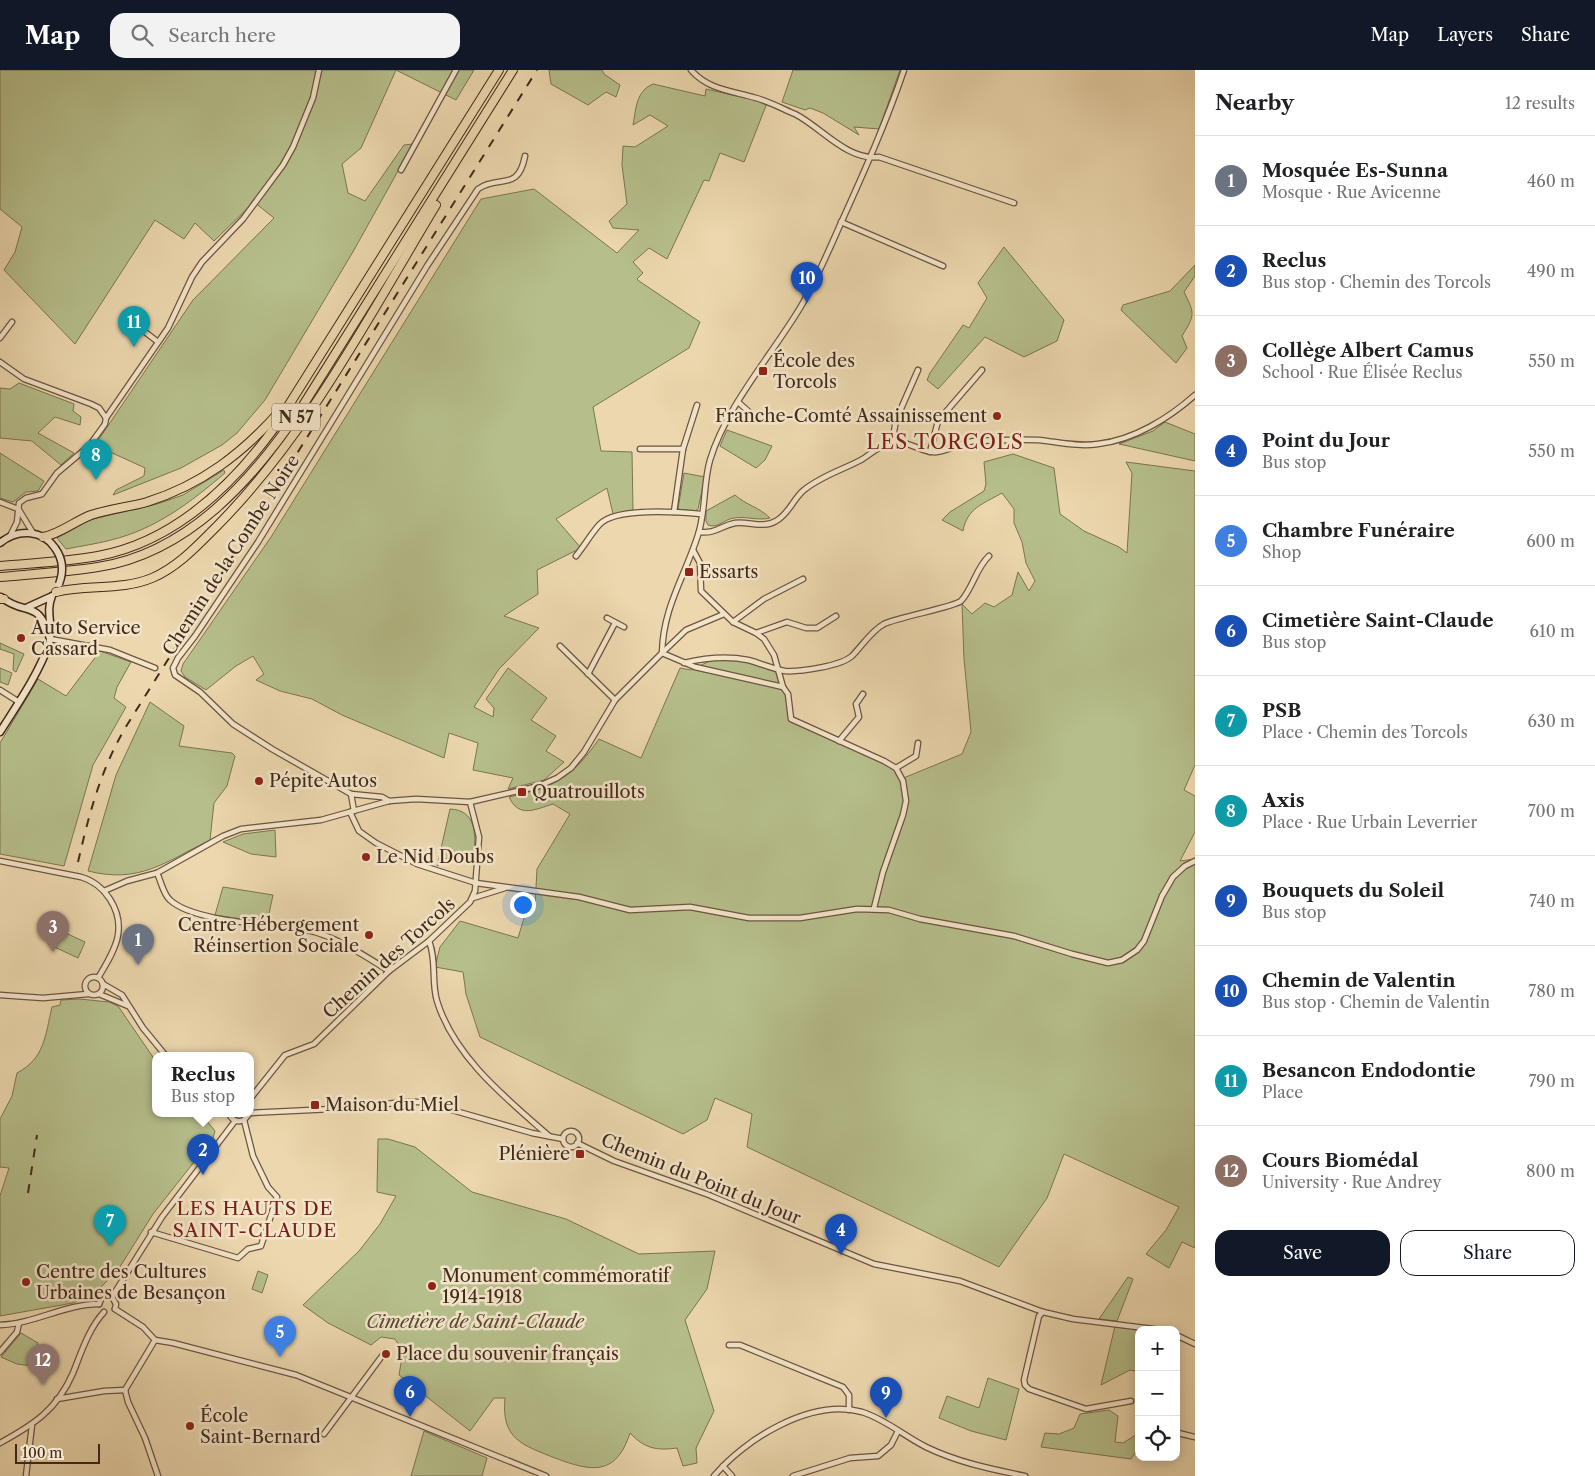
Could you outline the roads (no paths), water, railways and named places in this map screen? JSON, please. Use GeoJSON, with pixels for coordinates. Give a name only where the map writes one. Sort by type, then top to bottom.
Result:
{"type":"FeatureCollection","features":[{"type":"Feature","properties":{"kind":"highway","name":"N 57"},"geometry":{"type":"LineString","coordinates":[[0,566],[102,555],[128,548],[166,530],[202,506],[238,473],[275,427],[499,70]]}},
{"type":"Feature","properties":{"kind":"highway","name":"N 57"},"geometry":{"type":"LineString","coordinates":[[0,577],[99,567],[131,558],[181,534],[234,493],[265,459],[302,407],[513,70]]}},
{"type":"Feature","properties":{"kind":"highway"},"geometry":{"type":"LineString","coordinates":[[56,591],[116,587],[153,578],[165,572],[190,553],[237,505],[271,466],[319,397],[463,160],[484,118]]}},
{"type":"Feature","properties":{"kind":"highway"},"geometry":{"type":"LineString","coordinates":[[43,537],[58,532],[92,515],[146,502],[202,478],[246,447],[293,397]]}},
{"type":"Feature","properties":{"kind":"main road"},"geometry":{"type":"LineString","coordinates":[[0,542],[20,533],[33,533],[43,537],[55,548],[62,562],[56,591],[48,609],[52,631],[50,639],[19,702],[0,732]]}},
{"type":"Feature","properties":{"kind":"main road"},"geometry":{"type":"LineString","coordinates":[[1,598],[16,606],[26,607],[43,602],[56,591]]}},
{"type":"Feature","properties":{"kind":"main road"},"geometry":{"type":"LineString","coordinates":[[26,607],[42,617],[50,639]]}},
{"type":"Feature","properties":{"kind":"street"},"geometry":{"type":"LineString","coordinates":[[10,536],[15,526],[18,509],[22,500],[42,494],[57,473],[88,446],[105,424],[106,418],[158,342],[174,316],[192,277],[202,262],[243,219],[283,165],[306,117],[313,98],[319,70]]}},
{"type":"Feature","properties":{"kind":"street"},"geometry":{"type":"LineString","coordinates":[[401,170],[456,70]]}},
{"type":"Feature","properties":{"kind":"street"},"geometry":{"type":"LineString","coordinates":[[691,70],[704,82],[759,99],[813,123],[852,151],[872,157],[879,156],[1014,203]]}},
{"type":"Feature","properties":{"kind":"street"},"geometry":{"type":"LineString","coordinates":[[662,653],[662,640],[670,605],[699,532],[710,461],[738,402],[800,308],[872,157],[904,70]]}},
{"type":"Feature","properties":{"kind":"street","name":"Chemin de la Combe Noire"},"geometry":{"type":"LineString","coordinates":[[389,801],[382,797],[351,794],[272,749],[233,724],[200,692],[175,675],[173,668],[258,542],[427,266],[478,189],[485,184],[514,180],[523,167],[525,156]]}},
{"type":"Feature","properties":{"kind":"street"},"geometry":{"type":"LineString","coordinates":[[841,222],[944,266]]}},
{"type":"Feature","properties":{"kind":"street"},"geometry":{"type":"LineString","coordinates":[[0,338],[12,322]]}},
{"type":"Feature","properties":{"kind":"street"},"geometry":{"type":"LineString","coordinates":[[136,325],[158,342]]}},
{"type":"Feature","properties":{"kind":"street"},"geometry":{"type":"LineString","coordinates":[[0,362],[24,379],[99,408],[106,418]]}},
{"type":"Feature","properties":{"kind":"street"},"geometry":{"type":"LineString","coordinates":[[892,443],[896,420],[918,370]]}},
{"type":"Feature","properties":{"kind":"street"},"geometry":{"type":"LineString","coordinates":[[930,452],[938,422],[982,370]]}},
{"type":"Feature","properties":{"kind":"street"},"geometry":{"type":"LineString","coordinates":[[699,532],[714,533],[735,523],[760,525],[776,521],[785,514],[802,492],[813,483],[892,443],[911,444],[930,452],[944,450],[965,442],[977,440],[1037,440],[1081,445],[1099,444],[1118,440],[1163,419],[1195,395]]}},
{"type":"Feature","properties":{"kind":"street"},"geometry":{"type":"LineString","coordinates":[[738,402],[757,419]]}},
{"type":"Feature","properties":{"kind":"street"},"geometry":{"type":"LineString","coordinates":[[674,512],[683,449],[697,405]]}},
{"type":"Feature","properties":{"kind":"street"},"geometry":{"type":"LineString","coordinates":[[640,449],[683,449]]}},
{"type":"Feature","properties":{"kind":"street"},"geometry":{"type":"LineString","coordinates":[[0,502],[18,509],[33,533]]}},
{"type":"Feature","properties":{"kind":"street"},"geometry":{"type":"LineString","coordinates":[[576,556],[599,524],[608,519],[643,512],[701,514]]}},
{"type":"Feature","properties":{"kind":"street"},"geometry":{"type":"LineString","coordinates":[[693,550],[700,563],[701,591],[733,622],[756,633],[772,651],[782,687],[788,694],[791,719],[896,768],[903,781],[906,801],[900,827],[883,872],[874,908]]}},
{"type":"Feature","properties":{"kind":"street"},"geometry":{"type":"LineString","coordinates":[[684,663],[711,658],[738,659],[786,671],[837,663],[850,658],[874,631],[884,624],[923,611],[954,606],[964,596],[982,562],[989,556]]}},
{"type":"Feature","properties":{"kind":"street"},"geometry":{"type":"LineString","coordinates":[[733,622],[764,598],[803,579]]}},
{"type":"Feature","properties":{"kind":"street"},"geometry":{"type":"LineString","coordinates":[[104,890],[127,881],[158,873],[234,831],[313,822],[389,801],[470,802],[539,786],[557,778],[571,768],[584,752],[616,700],[662,653],[686,630],[724,614]]}},
{"type":"Feature","properties":{"kind":"street"},"geometry":{"type":"LineString","coordinates":[[756,633],[787,622],[806,628],[817,628],[836,616]]}},
{"type":"Feature","properties":{"kind":"street"},"geometry":{"type":"LineString","coordinates":[[607,618],[624,627]]}},
{"type":"Feature","properties":{"kind":"street"},"geometry":{"type":"LineString","coordinates":[[588,674],[615,623]]}},
{"type":"Feature","properties":{"kind":"street","name":"Chemin de la Combe Noire"},"geometry":{"type":"LineString","coordinates":[[50,639],[110,650],[155,668]]}},
{"type":"Feature","properties":{"kind":"street"},"geometry":{"type":"LineString","coordinates":[[560,646],[616,700]]}},
{"type":"Feature","properties":{"kind":"street"},"geometry":{"type":"LineString","coordinates":[[662,653],[684,663],[782,687]]}},
{"type":"Feature","properties":{"kind":"street"},"geometry":{"type":"LineString","coordinates":[[0,690],[19,702]]}},
{"type":"Feature","properties":{"kind":"street"},"geometry":{"type":"LineString","coordinates":[[839,741],[859,717],[856,704],[863,694]]}},
{"type":"Feature","properties":{"kind":"street"},"geometry":{"type":"LineString","coordinates":[[896,768],[916,756],[918,743]]}},
{"type":"Feature","properties":{"kind":"street"},"geometry":{"type":"LineString","coordinates":[[351,794],[352,812],[359,831],[376,843],[417,864],[476,883],[570,896],[630,910],[690,908],[749,918],[800,918],[833,912],[874,908],[1014,936],[1097,962],[1115,962],[1130,956],[1144,942],[1162,896],[1173,877],[1185,866],[1195,861]]}},
{"type":"Feature","properties":{"kind":"street","name":"Chemin des Torcols"},"geometry":{"type":"LineString","coordinates":[[254,1094],[285,1055],[314,1044],[389,971],[430,941],[473,898],[476,883],[479,837],[470,802]]}},
{"type":"Feature","properties":{"kind":"street"},"geometry":{"type":"LineString","coordinates":[[0,861],[81,877],[91,880],[104,890],[115,912],[118,937],[98,978]]}},
{"type":"Feature","properties":{"kind":"street"},"geometry":{"type":"LineString","coordinates":[[158,873],[166,895],[180,907],[237,922],[307,930],[324,935],[389,971]]}},
{"type":"Feature","properties":{"kind":"street"},"geometry":{"type":"LineString","coordinates":[[473,898],[506,888]]}},
{"type":"Feature","properties":{"kind":"street"},"geometry":{"type":"LineString","coordinates":[[430,941],[434,953],[434,989],[448,1029],[484,1074],[549,1137]]}},
{"type":"Feature","properties":{"kind":"street"},"geometry":{"type":"LineString","coordinates":[[98,978],[103,984],[122,995],[163,1052]]}},
{"type":"Feature","properties":{"kind":"street"},"geometry":{"type":"LineString","coordinates":[[75,995],[84,988],[87,980],[98,978]]}},
{"type":"Feature","properties":{"kind":"street"},"geometry":{"type":"LineString","coordinates":[[99,994],[103,984]]}},
{"type":"Feature","properties":{"kind":"street"},"geometry":{"type":"LineString","coordinates":[[84,988],[88,994]]}},
{"type":"Feature","properties":{"kind":"street"},"geometry":{"type":"LineString","coordinates":[[0,995],[43,998],[88,994],[93,996],[99,994],[129,1007]]}},
{"type":"Feature","properties":{"kind":"street"},"geometry":{"type":"LineString","coordinates":[[254,1113],[424,1102],[532,1133],[563,1139],[568,1146],[577,1143],[577,1136],[572,1132],[567,1132],[563,1139]]}},
{"type":"Feature","properties":{"kind":"street"},"geometry":{"type":"LineString","coordinates":[[232,1117],[236,1121]]}},
{"type":"Feature","properties":{"kind":"street"},"geometry":{"type":"LineString","coordinates":[[112,1297],[151,1232],[236,1121],[244,1120],[247,1117]]}},
{"type":"Feature","properties":{"kind":"street"},"geometry":{"type":"LineString","coordinates":[[151,1232],[238,1258],[248,1249],[261,1246],[277,1197],[268,1187],[253,1156],[244,1120]]}},
{"type":"Feature","properties":{"kind":"street"},"geometry":{"type":"LineString","coordinates":[[532,1133],[536,1124]]}},
{"type":"Feature","properties":{"kind":"street","name":"Chemin du Point du Jour"},"geometry":{"type":"LineString","coordinates":[[577,1143],[614,1161],[709,1195],[874,1264],[960,1281],[1043,1312],[1073,1319],[1135,1327]]}},
{"type":"Feature","properties":{"kind":"street"},"geometry":{"type":"LineString","coordinates":[[99,1304],[102,1297],[112,1297]]}},
{"type":"Feature","properties":{"kind":"street"},"geometry":{"type":"LineString","coordinates":[[104,1312],[111,1312],[114,1309],[116,1304],[112,1297]]}},
{"type":"Feature","properties":{"kind":"street"},"geometry":{"type":"LineString","coordinates":[[99,1304],[104,1312]]}},
{"type":"Feature","properties":{"kind":"street"},"geometry":{"type":"LineString","coordinates":[[0,1325],[19,1323],[82,1306],[99,1304]]}},
{"type":"Feature","properties":{"kind":"street"},"geometry":{"type":"LineString","coordinates":[[114,1309],[142,1327],[155,1340],[296,1375],[352,1396],[546,1476]]}},
{"type":"Feature","properties":{"kind":"street"},"geometry":{"type":"LineString","coordinates":[[0,1443],[41,1419],[57,1399],[68,1382],[81,1352],[104,1312]]}},
{"type":"Feature","properties":{"kind":"street"},"geometry":{"type":"LineString","coordinates":[[1043,1312],[1039,1316],[1024,1380],[1029,1390],[1086,1409],[1131,1401]]}},
{"type":"Feature","properties":{"kind":"street"},"geometry":{"type":"LineString","coordinates":[[0,1352],[17,1332],[19,1323]]}},
{"type":"Feature","properties":{"kind":"street"},"geometry":{"type":"LineString","coordinates":[[1180,1337],[1195,1344]]}},
{"type":"Feature","properties":{"kind":"street"},"geometry":{"type":"LineString","coordinates":[[155,1340],[125,1390],[128,1402],[146,1438],[158,1476]]}},
{"type":"Feature","properties":{"kind":"street"},"geometry":{"type":"LineString","coordinates":[[729,1345],[740,1344],[843,1387],[849,1395],[849,1410]]}},
{"type":"Feature","properties":{"kind":"street"},"geometry":{"type":"LineString","coordinates":[[324,1434],[385,1352]]}},
{"type":"Feature","properties":{"kind":"street"},"geometry":{"type":"LineString","coordinates":[[57,1399],[104,1391],[125,1390]]}},
{"type":"Feature","properties":{"kind":"street"},"geometry":{"type":"LineString","coordinates":[[714,1476],[747,1445],[782,1424],[826,1411],[849,1410],[882,1420],[898,1431],[953,1459],[1024,1476]]}},
{"type":"Feature","properties":{"kind":"street"},"geometry":{"type":"LineString","coordinates":[[26,1476],[32,1425]]}},
{"type":"Feature","properties":{"kind":"street"},"geometry":{"type":"LineString","coordinates":[[792,1476],[850,1458],[878,1456],[891,1445],[898,1431]]}},
{"type":"Feature","properties":{"kind":"street"},"geometry":{"type":"LineString","coordinates":[[1180,1433],[1195,1437]]}},
{"type":"Feature","properties":{"kind":"street"},"geometry":{"type":"LineString","coordinates":[[723,1466],[732,1476]]}},
{"type":"Feature","properties":{"kind":"street"},"geometry":{"type":"LineString","coordinates":[[809,1471],[812,1476]]}},
{"type":"Feature","properties":{"kind":"railway"},"geometry":{"type":"LineString","coordinates":[[78,862],[103,775],[127,725],[537,70]]}},
{"type":"Feature","properties":{"kind":"railway"},"geometry":{"type":"LineString","coordinates":[[28,1193],[37,1135]]}},
{"type":"Feature","properties":{"kind":"place","name":"Chemin de Valentin"},"geometry":{"type":"Point","coordinates":[807,303]}},
{"type":"Feature","properties":{"kind":"place","name":"Besancon Endodontie"},"geometry":{"type":"Point","coordinates":[134,347]}},
{"type":"Feature","properties":{"kind":"place","name":"École des Torcols"},"geometry":{"type":"Point","coordinates":[763,371]}},
{"type":"Feature","properties":{"kind":"place","name":"Franche-Comté Assainissement"},"geometry":{"type":"Point","coordinates":[997,416]}},
{"type":"Feature","properties":{"kind":"place","name":"Axis"},"geometry":{"type":"Point","coordinates":[96,480]}},
{"type":"Feature","properties":{"kind":"place","name":"Essarts"},"geometry":{"type":"Point","coordinates":[689,572]}},
{"type":"Feature","properties":{"kind":"place","name":"Auto Service Cassard"},"geometry":{"type":"Point","coordinates":[21,638]}},
{"type":"Feature","properties":{"kind":"place","name":"Pépite Autos"},"geometry":{"type":"Point","coordinates":[259,781]}},
{"type":"Feature","properties":{"kind":"place","name":"Quatrouillots"},"geometry":{"type":"Point","coordinates":[522,792]}},
{"type":"Feature","properties":{"kind":"place","name":"Le Nid Doubs"},"geometry":{"type":"Point","coordinates":[366,857]}},
{"type":"Feature","properties":{"kind":"place","name":"Centre Hébergement Réinsertion Sociale"},"geometry":{"type":"Point","coordinates":[369,935]}},
{"type":"Feature","properties":{"kind":"place","name":"Collège Albert Camus"},"geometry":{"type":"Point","coordinates":[53,952]}},
{"type":"Feature","properties":{"kind":"place","name":"Mosquée Es-Sunna"},"geometry":{"type":"Point","coordinates":[138,965]}},
{"type":"Feature","properties":{"kind":"place","name":"Maison du Miel"},"geometry":{"type":"Point","coordinates":[315,1105]}},
{"type":"Feature","properties":{"kind":"place","name":"Plénière"},"geometry":{"type":"Point","coordinates":[580,1154]}},
{"type":"Feature","properties":{"kind":"place","name":"Reclus"},"geometry":{"type":"Point","coordinates":[203,1175]}},
{"type":"Feature","properties":{"kind":"place","name":"PSB"},"geometry":{"type":"Point","coordinates":[110,1246]}},
{"type":"Feature","properties":{"kind":"place","name":"Point du Jour"},"geometry":{"type":"Point","coordinates":[841,1255]}},
{"type":"Feature","properties":{"kind":"place","name":"Centre des Cultures Urbaines de Besançon"},"geometry":{"type":"Point","coordinates":[26,1282]}},
{"type":"Feature","properties":{"kind":"place","name":"Monument commémoratif 1914-1918"},"geometry":{"type":"Point","coordinates":[432,1286]}},
{"type":"Feature","properties":{"kind":"place","name":"Place du souvenir français"},"geometry":{"type":"Point","coordinates":[386,1354]}},
{"type":"Feature","properties":{"kind":"place","name":"Chambre Funéraire"},"geometry":{"type":"Point","coordinates":[280,1357]}},
{"type":"Feature","properties":{"kind":"place","name":"Cours Biomédal"},"geometry":{"type":"Point","coordinates":[43,1385]}},
{"type":"Feature","properties":{"kind":"place","name":"Cimetière Saint-Claude"},"geometry":{"type":"Point","coordinates":[410,1417]}},
{"type":"Feature","properties":{"kind":"place","name":"Bouquets du Soleil"},"geometry":{"type":"Point","coordinates":[886,1418]}},
{"type":"Feature","properties":{"kind":"place","name":"École Saint-Bernard"},"geometry":{"type":"Point","coordinates":[190,1426]}},
{"type":"Feature","properties":{"kind":"district","name":"LES TORCOLS"},"geometry":{"type":"Point","coordinates":[945,442]}},
{"type":"Feature","properties":{"kind":"district","name":"LES HAUTS DE SAINT-CLAUDE"},"geometry":{"type":"Point","coordinates":[255,1219]}},
{"type":"Feature","properties":{"kind":"park label","name":"Cimetière de Saint-Claude"},"geometry":{"type":"Point","coordinates":[475,1322]}}]}
